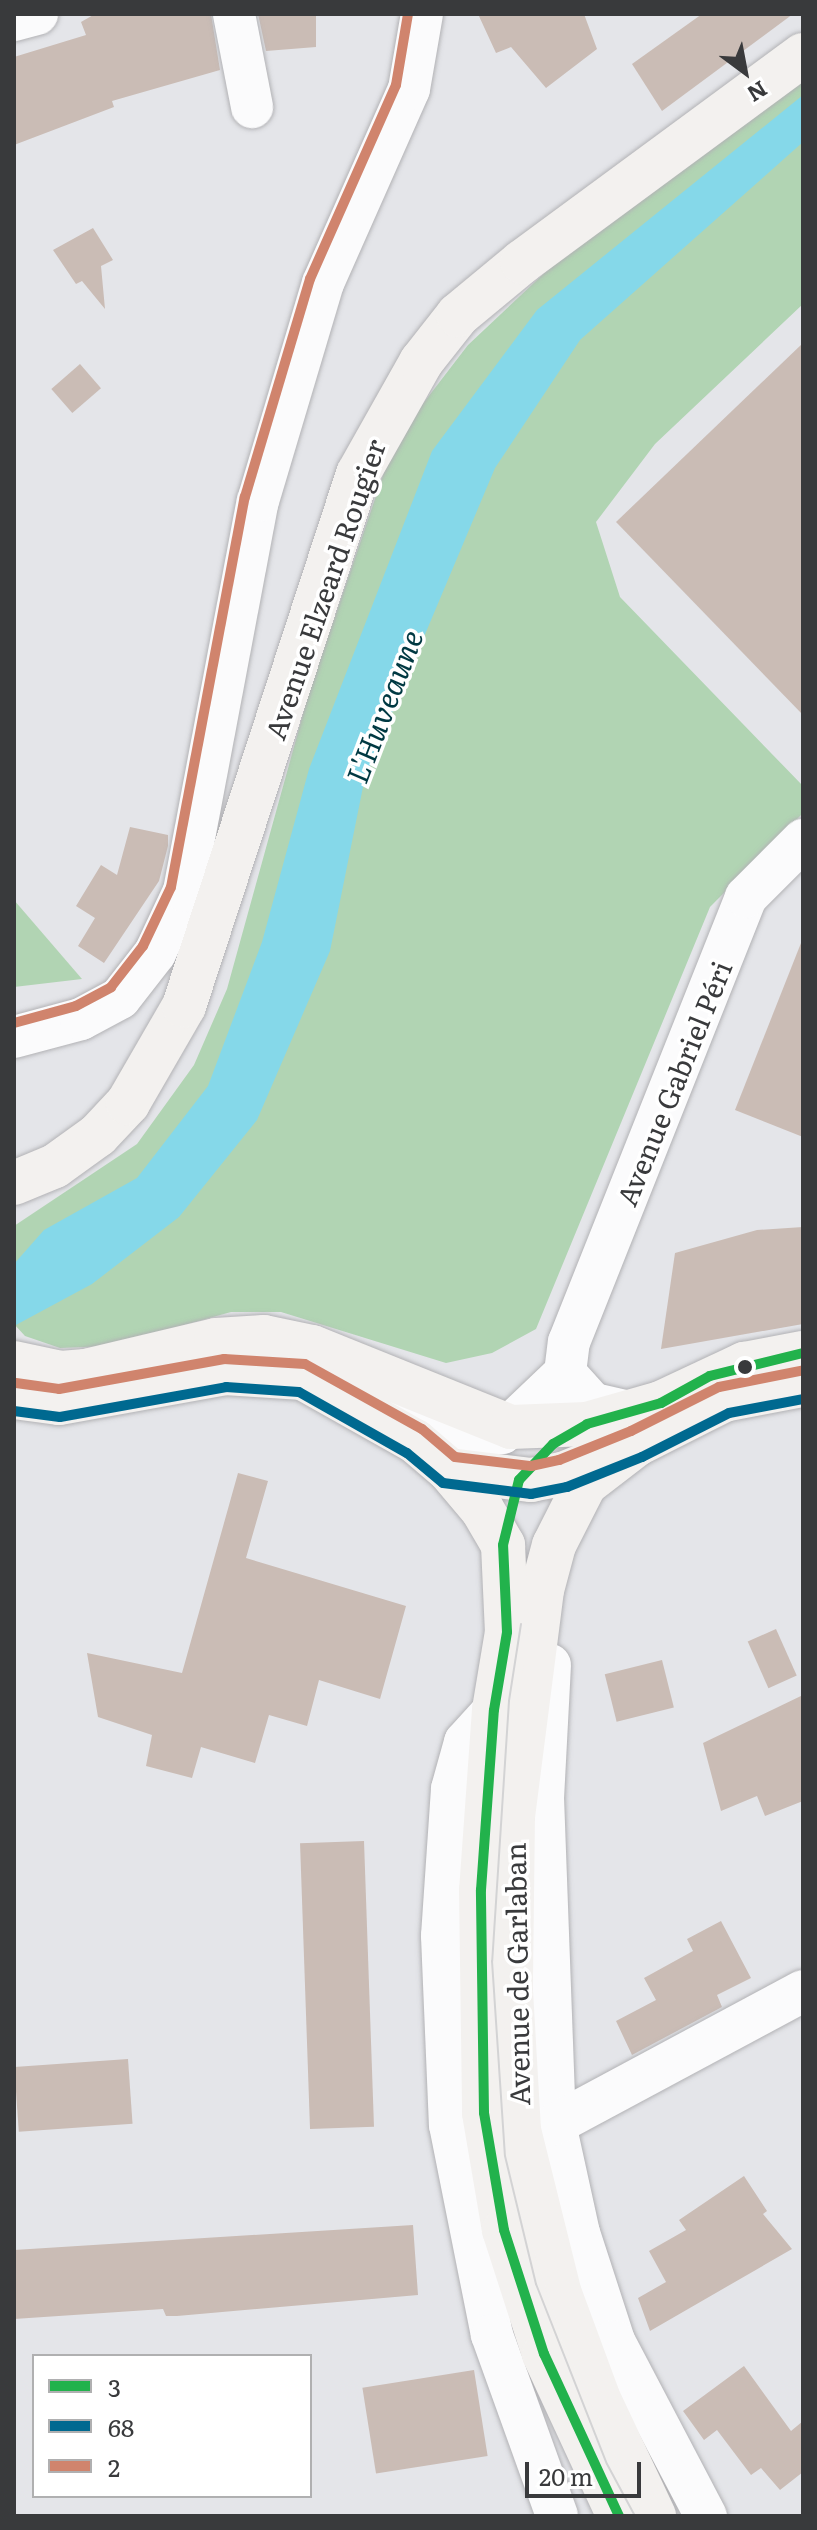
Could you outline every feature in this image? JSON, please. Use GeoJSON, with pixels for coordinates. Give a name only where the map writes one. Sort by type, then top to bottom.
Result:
{"type":"FeatureCollection","features":[{"type":"Feature","properties":{"kind":"main road","name":"Avenue Elzeard Rougier"},"geometry":{"type":"LineString","coordinates":[[14,1183],[55,1166],[98,1135],[128,1103],[184,1006],[358,474],[421,362],[458,315],[522,262],[803,55]]}},
{"type":"Feature","properties":{"kind":"main road"},"geometry":{"type":"LineString","coordinates":[[22,1383],[216,1340],[264,1337],[312,1347],[470,1415],[530,1460],[554,1545]]}},
{"type":"Feature","properties":{"kind":"main road"},"geometry":{"type":"LineString","coordinates":[[503,1545],[530,1460],[587,1424],[633,1428],[744,1364],[803,1353]]}},
{"type":"Feature","properties":{"kind":"main road","name":"Avenue de Garlaban"},"geometry":{"type":"LineString","coordinates":[[22,1383],[59,1403],[166,1380],[259,1373],[303,1378],[415,1441],[444,1465],[482,1509],[503,1545],[507,1632],[494,1710],[487,1813],[480,2023],[484,2113],[504,2230],[544,2354],[619,2516]]}},
{"type":"Feature","properties":{"kind":"main road"},"geometry":{"type":"LineString","coordinates":[[444,1465],[530,1460],[724,1400],[803,1385]]}},
{"type":"Feature","properties":{"kind":"main road","name":"Avenue de Garlaban"},"geometry":{"type":"LineString","coordinates":[[633,1428],[585,1484],[554,1545],[542,1590],[513,1815],[511,1991],[519,2130],[560,2294],[598,2397],[654,2516]]}},
{"type":"Feature","properties":{"kind":"street"},"geometry":{"type":"LineString","coordinates":[[14,20],[37,14]]}},
{"type":"Feature","properties":{"kind":"street"},"geometry":{"type":"LineString","coordinates":[[234,14],[252,107]]}},
{"type":"Feature","properties":{"kind":"street"},"geometry":{"type":"LineString","coordinates":[[14,1037],[81,1019],[120,998],[155,953],[184,891],[258,501],[323,283],[409,89],[422,14]]}},
{"type":"Feature","properties":{"kind":"street","name":"Avenue Gabriel Péri"},"geometry":{"type":"LineString","coordinates":[[567,1358],[746,897],[803,840]]}},
{"type":"Feature","properties":{"kind":"street"},"geometry":{"type":"LineString","coordinates":[[567,1358],[593,1404],[633,1428]]}},
{"type":"Feature","properties":{"kind":"street"},"geometry":{"type":"LineString","coordinates":[[345,1400],[423,1427],[475,1436],[530,1460],[567,1358]]}},
{"type":"Feature","properties":{"kind":"street"},"geometry":{"type":"LineString","coordinates":[[542,1590],[551,1643],[543,1797],[555,2124],[579,2233],[614,2341],[706,2516]]}},
{"type":"Feature","properties":{"kind":"street"},"geometry":{"type":"LineString","coordinates":[[494,1710],[465,1742],[452,1789],[442,1936],[450,2125],[492,2335],[557,2516]]}},
{"type":"Feature","properties":{"kind":"street"},"geometry":{"type":"LineString","coordinates":[[555,2124],[803,1991]]}},
{"type":"Feature","properties":{"kind":"green space"},"geometry":{"type":"Polygon","coordinates":[[[803,70],[803,304],[655,444],[596,522],[620,597],[803,786],[803,813],[710,907],[536,1329],[492,1353],[446,1363],[281,1312],[231,1312],[109,1346],[60,1348],[25,1336],[14,1324],[14,1226],[137,1144],[194,1065],[227,989],[308,696],[395,440],[468,345],[570,249],[803,70]]]}},
{"type":"Feature","properties":{"kind":"green space"},"geometry":{"type":"Polygon","coordinates":[[[14,900],[82,979],[14,987],[14,900]]]}},
{"type":"Feature","properties":{"kind":"water","name":"L'Huveaune"},"geometry":{"type":"Polygon","coordinates":[[[803,95],[803,142],[580,340],[495,468],[365,777],[330,951],[257,1120],[179,1217],[92,1284],[14,1326],[14,1264],[44,1230],[137,1178],[208,1086],[262,942],[309,769],[432,451],[537,310],[803,95]]]}},
{"type":"Feature","properties":{"kind":"building"},"geometry":{"type":"Polygon","coordinates":[[[95,14],[211,14],[220,70],[112,101],[114,107],[14,145],[14,57],[86,35],[81,22],[95,14]]]}},
{"type":"Feature","properties":{"kind":"building"},"geometry":{"type":"Polygon","coordinates":[[[258,14],[316,14],[316,47],[266,51],[258,14]]]}},
{"type":"Feature","properties":{"kind":"building"},"geometry":{"type":"Polygon","coordinates":[[[478,14],[584,14],[597,49],[546,88],[511,47],[496,53],[478,14]]]}},
{"type":"Feature","properties":{"kind":"building"},"geometry":{"type":"Polygon","coordinates":[[[702,14],[793,14],[662,111],[632,64],[702,14]]]}},
{"type":"Feature","properties":{"kind":"building"},"geometry":{"type":"Polygon","coordinates":[[[93,228],[113,260],[101,266],[105,309],[82,281],[76,284],[53,250],[93,228]]]}},
{"type":"Feature","properties":{"kind":"building"},"geometry":{"type":"Polygon","coordinates":[[[803,343],[803,715],[616,522],[803,343]]]}},
{"type":"Feature","properties":{"kind":"building"},"geometry":{"type":"Polygon","coordinates":[[[80,364],[101,388],[72,413],[51,389],[80,364]]]}},
{"type":"Feature","properties":{"kind":"building"},"geometry":{"type":"Polygon","coordinates":[[[130,827],[168,835],[168,846],[159,881],[104,963],[78,946],[95,918],[76,906],[101,865],[117,875],[130,827]]]}},
{"type":"Feature","properties":{"kind":"building"},"geometry":{"type":"Polygon","coordinates":[[[803,943],[803,1137],[735,1110],[803,943]]]}},
{"type":"Feature","properties":{"kind":"building"},"geometry":{"type":"Polygon","coordinates":[[[803,1227],[803,1324],[661,1349],[675,1253],[757,1230],[803,1227]]]}},
{"type":"Feature","properties":{"kind":"building"},"geometry":{"type":"Polygon","coordinates":[[[238,1473],[268,1481],[246,1558],[406,1606],[380,1699],[319,1680],[307,1726],[269,1715],[255,1763],[201,1747],[192,1778],[146,1766],[152,1735],[98,1717],[87,1653],[182,1673],[238,1473]]]}},
{"type":"Feature","properties":{"kind":"building"},"geometry":{"type":"Polygon","coordinates":[[[776,1629],[797,1676],[768,1688],[748,1642],[776,1629]]]}},
{"type":"Feature","properties":{"kind":"building"},"geometry":{"type":"Polygon","coordinates":[[[662,1660],[674,1708],[617,1722],[605,1674],[662,1660]]]}},
{"type":"Feature","properties":{"kind":"building"},"geometry":{"type":"Polygon","coordinates":[[[803,1695],[803,1801],[765,1816],[757,1796],[721,1811],[703,1743],[803,1695]]]}},
{"type":"Feature","properties":{"kind":"building"},"geometry":{"type":"Polygon","coordinates":[[[364,1841],[374,2127],[310,2129],[300,1843],[364,1841]]]}},
{"type":"Feature","properties":{"kind":"building"},"geometry":{"type":"Polygon","coordinates":[[[721,1921],[751,1978],[717,1995],[722,2007],[632,2055],[616,2021],[656,2000],[644,1978],[693,1951],[687,1939],[721,1921]]]}},
{"type":"Feature","properties":{"kind":"building"},"geometry":{"type":"Polygon","coordinates":[[[128,2059],[133,2124],[19,2132],[14,2067],[128,2059]]]}},
{"type":"Feature","properties":{"kind":"building"},"geometry":{"type":"Polygon","coordinates":[[[744,2176],[767,2211],[763,2214],[792,2249],[650,2331],[638,2298],[666,2282],[649,2251],[686,2230],[679,2220],[744,2176]]]}},
{"type":"Feature","properties":{"kind":"building"},"geometry":{"type":"Polygon","coordinates":[[[413,2225],[418,2295],[177,2316],[166,2316],[163,2309],[14,2319],[14,2250],[413,2225]]]}},
{"type":"Feature","properties":{"kind":"building"},"geometry":{"type":"Polygon","coordinates":[[[744,2366],[791,2431],[803,2421],[803,2472],[780,2490],[761,2468],[751,2475],[717,2430],[704,2440],[683,2411],[744,2366]]]}},
{"type":"Feature","properties":{"kind":"building"},"geometry":{"type":"Polygon","coordinates":[[[474,2370],[488,2456],[376,2474],[362,2388],[474,2370]]]}},
{"type":"Feature","properties":{"kind":"tram line"},"geometry":{"type":"LineString","coordinates":[[521,1624],[509,1701],[492,1961],[505,2156],[536,2284],[607,2464],[635,2516]]}},
{"type":"Feature","properties":{"kind":"transit line","name":"2"},"geometry":{"type":"LineString","coordinates":[[14,1023],[76,1006],[111,987],[143,946],[171,887],[245,497],[310,279],[396,85],[408,14]]}},
{"type":"Feature","properties":{"kind":"transit line","name":"3"},"geometry":{"type":"LineString","coordinates":[[619,2516],[544,2354],[504,2230],[484,2113],[481,1890],[494,1710],[507,1632],[503,1545],[519,1480],[553,1444],[587,1424],[661,1403],[710,1376],[803,1353]]}},
{"type":"Feature","properties":{"kind":"transit line","name":"2"},"geometry":{"type":"LineString","coordinates":[[16,1383],[59,1389],[224,1359],[305,1364],[422,1429],[455,1457],[531,1466],[559,1460],[631,1431],[719,1387],[800,1371]]}},
{"type":"Feature","properties":{"kind":"transit line","name":"68"},"geometry":{"type":"LineString","coordinates":[[14,1411],[60,1417],[226,1387],[299,1392],[407,1453],[443,1483],[531,1494],[567,1487],[642,1457],[729,1413],[803,1399]]}}]}
